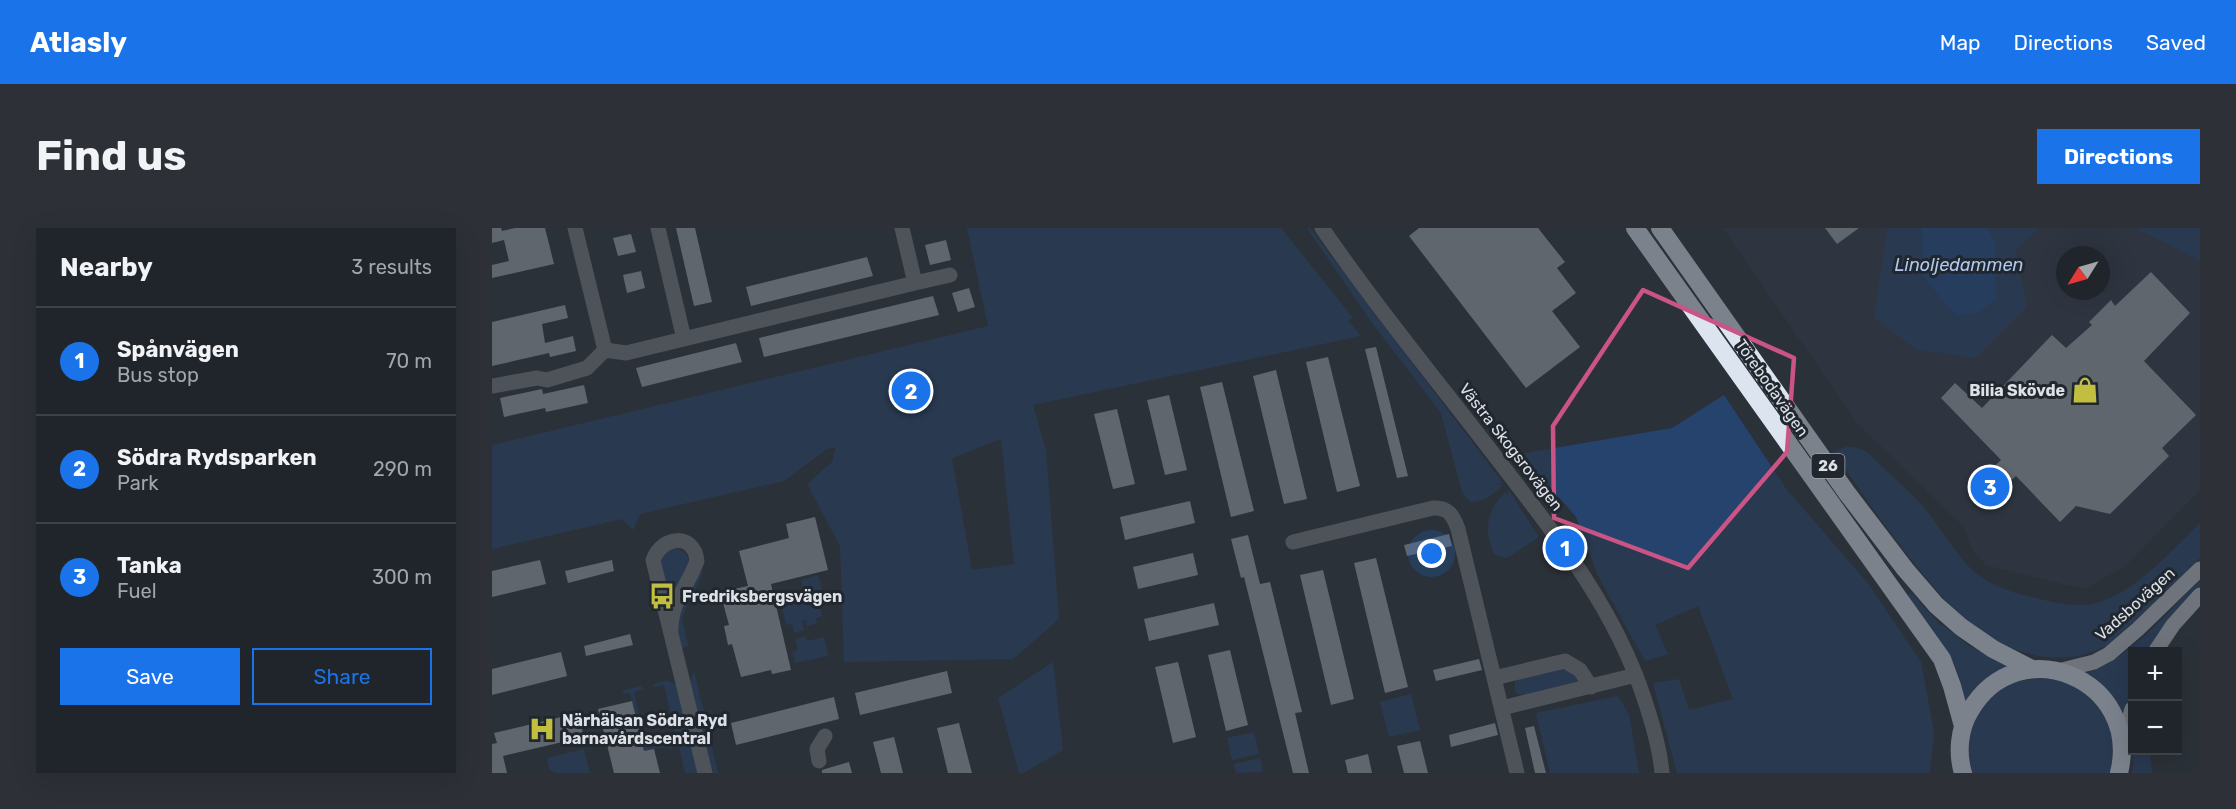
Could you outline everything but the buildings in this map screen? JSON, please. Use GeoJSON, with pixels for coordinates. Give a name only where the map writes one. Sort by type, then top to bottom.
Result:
{"type":"FeatureCollection","features":[{"type":"Feature","properties":{"kind":"highway","name":"Törebodavägen"},"geometry":{"type":"LineString","coordinates":[[1635,228],[1942,659],[1955,694],[1963,726]]}},
{"type":"Feature","properties":{"kind":"highway","name":"Törebodavägen"},"geometry":{"type":"LineString","coordinates":[[1660,228],[1847,493],[1905,569],[1936,605],[1961,627],[1993,649],[2032,669]]}},
{"type":"Feature","properties":{"kind":"highway","name":"26"},"geometry":{"type":"LineString","coordinates":[[1960,770],[1963,726],[1973,705],[1989,688],[2009,675],[2032,669],[2058,671],[2086,682],[2102,696],[2114,713],[2122,743],[2120,773]]}},
{"type":"Feature","properties":{"kind":"main road","name":"Vadsbovägen"},"geometry":{"type":"LineString","coordinates":[[2058,671],[2094,662],[2109,654],[2200,569]]}},
{"type":"Feature","properties":{"kind":"main road"},"geometry":{"type":"LineString","coordinates":[[2158,647],[2173,624],[2200,595]]}},
{"type":"Feature","properties":{"kind":"main road"},"geometry":{"type":"LineString","coordinates":[[2122,743],[2128,724]]}},
{"type":"Feature","properties":{"kind":"street"},"geometry":{"type":"LineString","coordinates":[[575,228],[605,350]]}},
{"type":"Feature","properties":{"kind":"street"},"geometry":{"type":"LineString","coordinates":[[658,228],[684,339]]}},
{"type":"Feature","properties":{"kind":"street"},"geometry":{"type":"LineString","coordinates":[[902,228],[915,283]]}},
{"type":"Feature","properties":{"kind":"street","name":"Västra Skogsrovägen"},"geometry":{"type":"LineString","coordinates":[[1322,228],[1565,548],[1609,615],[1636,675],[1652,722],[1662,773]]}},
{"type":"Feature","properties":{"kind":"street"},"geometry":{"type":"LineString","coordinates":[[605,350],[626,353],[950,275]]}},
{"type":"Feature","properties":{"kind":"street"},"geometry":{"type":"LineString","coordinates":[[492,386],[537,378],[547,380],[587,368],[605,350]]}},
{"type":"Feature","properties":{"kind":"street"},"geometry":{"type":"LineString","coordinates":[[1293,542],[1432,508],[1442,507],[1448,511],[1458,529],[1517,773]]}},
{"type":"Feature","properties":{"kind":"street"},"geometry":{"type":"LineString","coordinates":[[671,633],[670,621],[674,606],[696,561],[696,554],[690,546],[683,541],[673,540],[664,543],[656,550],[653,560],[705,773]]}},
{"type":"Feature","properties":{"kind":"street"},"geometry":{"type":"LineString","coordinates":[[1494,678],[1564,661],[1580,670],[1591,687]]}},
{"type":"Feature","properties":{"kind":"street"},"geometry":{"type":"LineString","coordinates":[[1502,708],[1636,675]]}},
{"type":"Feature","properties":{"kind":"street"},"geometry":{"type":"LineString","coordinates":[[819,761],[817,749],[825,736]]}},
{"type":"Feature","properties":{"kind":"highlighted area"},"geometry":{"type":"Polygon","coordinates":[[[1643,290],[1794,358],[1787,452],[1688,568],[1554,518],[1553,426],[1643,290]]]}},
{"type":"Feature","properties":{"kind":"shaded area"},"geometry":{"type":"Polygon","coordinates":[[[967,228],[1281,228],[1353,318],[1348,320],[1361,336],[1033,405],[1046,450],[1059,619],[1013,659],[844,662],[840,546],[807,484],[832,462],[836,447],[827,449],[784,481],[640,514],[633,530],[622,519],[492,549],[492,445],[988,326],[967,228]],[[1001,439],[952,458],[972,570],[1014,564],[1001,439]]]}},
{"type":"Feature","properties":{"kind":"shaded area"},"geometry":{"type":"Polygon","coordinates":[[[1307,228],[1310,228],[1503,483],[1496,484],[1503,485],[1492,494],[1480,501],[1470,502],[1462,492],[1441,413],[1372,323],[1307,228]]]}},
{"type":"Feature","properties":{"kind":"shaded area"},"geometry":{"type":"Polygon","coordinates":[[[1723,228],[1887,228],[1874,318],[1915,349],[2027,306],[2016,251],[2039,228],[2136,228],[2200,261],[2200,490],[2125,566],[2084,589],[1986,565],[1972,549],[1964,527],[1857,423],[1723,228]]]}},
{"type":"Feature","properties":{"kind":"shaded area"},"geometry":{"type":"Polygon","coordinates":[[[1887,228],[1922,228],[1921,273],[1944,303],[1995,242],[1988,228],[2039,228],[2016,251],[2027,306],[1975,358],[1915,349],[1874,318],[1887,228]]]}},
{"type":"Feature","properties":{"kind":"shaded area"},"geometry":{"type":"Polygon","coordinates":[[[2136,228],[2200,228],[2200,261],[2136,228]]]}},
{"type":"Feature","properties":{"kind":"shaded area"},"geometry":{"type":"Polygon","coordinates":[[[1724,395],[1787,490],[1867,582],[1921,662],[1934,732],[1930,773],[1677,773],[1653,683],[1679,679],[1689,710],[1733,699],[1698,606],[1655,625],[1668,654],[1645,661],[1597,574],[1576,517],[1558,496],[1550,501],[1520,454],[1672,428],[1724,395]]]}},
{"type":"Feature","properties":{"kind":"shaded area"},"geometry":{"type":"Polygon","coordinates":[[[1846,447],[1859,448],[1869,454],[1907,490],[1926,510],[1970,568],[1990,583],[2013,592],[2067,604],[2086,605],[2102,601],[2133,585],[2200,523],[2200,558],[2115,640],[2097,650],[2078,656],[2058,658],[2019,651],[1983,634],[1967,622],[1932,585],[1893,536],[1833,452],[1846,447]]]}},
{"type":"Feature","properties":{"kind":"shaded area"},"geometry":{"type":"Polygon","coordinates":[[[1509,490],[1539,537],[1504,558],[1494,554],[1488,528],[1495,505],[1506,492],[1506,497],[1509,490]]]}},
{"type":"Feature","properties":{"kind":"shaded area"},"geometry":{"type":"Polygon","coordinates":[[[674,548],[685,553],[689,564],[671,601],[660,560],[665,552],[674,548]]]}},
{"type":"Feature","properties":{"kind":"shaded area"},"geometry":{"type":"Polygon","coordinates":[[[701,567],[702,575],[682,617],[688,646],[682,648],[678,624],[681,605],[701,567]]]}},
{"type":"Feature","properties":{"kind":"shaded area"},"geometry":{"type":"Polygon","coordinates":[[[818,575],[822,591],[807,595],[804,593],[801,580],[818,575]]]}},
{"type":"Feature","properties":{"kind":"shaded area"},"geometry":{"type":"Polygon","coordinates":[[[2200,580],[2200,586],[2172,616],[2151,647],[2131,647],[2200,580]]]}},
{"type":"Feature","properties":{"kind":"shaded area"},"geometry":{"type":"Polygon","coordinates":[[[1911,592],[1941,626],[1943,625],[1969,646],[2010,666],[1968,704],[1964,704],[1955,667],[1907,596],[1911,592]]]}},
{"type":"Feature","properties":{"kind":"shaded area"},"geometry":{"type":"Polygon","coordinates":[[[815,599],[819,602],[822,616],[816,618],[817,623],[807,626],[806,620],[802,621],[804,630],[794,633],[792,624],[786,625],[782,607],[815,599]]]}},
{"type":"Feature","properties":{"kind":"shaded area"},"geometry":{"type":"Polygon","coordinates":[[[805,637],[807,641],[824,637],[828,656],[795,663],[792,652],[798,650],[795,639],[805,637]]]}},
{"type":"Feature","properties":{"kind":"shaded area"},"geometry":{"type":"Polygon","coordinates":[[[2128,649],[2128,707],[2125,720],[2085,678],[2085,673],[2102,667],[2128,649]]]}},
{"type":"Feature","properties":{"kind":"shaded area"},"geometry":{"type":"Polygon","coordinates":[[[1053,662],[1063,750],[1023,773],[1019,773],[998,698],[1053,662]]]}},
{"type":"Feature","properties":{"kind":"shaded area"},"geometry":{"type":"Polygon","coordinates":[[[1564,667],[1583,681],[1525,695],[1517,694],[1515,691],[1515,680],[1564,667]]]}},
{"type":"Feature","properties":{"kind":"shaded area"},"geometry":{"type":"Polygon","coordinates":[[[694,670],[718,773],[712,773],[690,682],[694,670]]]}},
{"type":"Feature","properties":{"kind":"shaded area"},"geometry":{"type":"Polygon","coordinates":[[[2046,677],[2080,688],[2105,715],[2114,738],[2111,773],[1969,773],[1966,739],[1981,705],[2010,683],[2046,677]]]}},
{"type":"Feature","properties":{"kind":"shaded area"},"geometry":{"type":"Polygon","coordinates":[[[663,681],[678,686],[698,773],[685,773],[679,747],[644,751],[630,693],[622,694],[624,690],[641,686],[644,689],[634,692],[647,747],[677,740],[664,685],[654,687],[654,684],[663,681]]]}},
{"type":"Feature","properties":{"kind":"shaded area"},"geometry":{"type":"Polygon","coordinates":[[[1411,694],[1420,730],[1389,737],[1380,702],[1411,694]]]}},
{"type":"Feature","properties":{"kind":"shaded area"},"geometry":{"type":"Polygon","coordinates":[[[1618,696],[1629,714],[1639,773],[1550,773],[1536,713],[1618,696]]]}},
{"type":"Feature","properties":{"kind":"shaded area"},"geometry":{"type":"Polygon","coordinates":[[[1254,732],[1259,754],[1232,760],[1227,738],[1254,732]]]}},
{"type":"Feature","properties":{"kind":"shaded area"},"geometry":{"type":"Polygon","coordinates":[[[584,749],[590,773],[555,773],[549,769],[547,758],[584,749]]]}},
{"type":"Feature","properties":{"kind":"shaded area"},"geometry":{"type":"Polygon","coordinates":[[[2134,755],[2150,755],[2152,773],[2132,773],[2134,755]]]}},
{"type":"Feature","properties":{"kind":"shaded area"},"geometry":{"type":"Polygon","coordinates":[[[1260,758],[1263,772],[1236,773],[1234,764],[1260,758]]]}},
{"type":"Feature","properties":{"kind":"water","name":"Linoljedammen"},"geometry":{"type":"Polygon","coordinates":[[[1922,228],[1988,228],[1995,242],[1996,299],[1978,313],[1959,315],[1944,303],[1921,273],[1922,228]]]}},
{"type":"Feature","properties":{"kind":"place","name":"Bilia Skövde"},"geometry":{"type":"Point","coordinates":[2085,390]}},
{"type":"Feature","properties":{"kind":"place","name":"Södra Rydsparken"},"geometry":{"type":"Point","coordinates":[911,391]}},
{"type":"Feature","properties":{"kind":"place","name":"Tanka"},"geometry":{"type":"Point","coordinates":[1990,487]}},
{"type":"Feature","properties":{"kind":"place","name":"Spånvägen"},"geometry":{"type":"Point","coordinates":[1565,548]}},
{"type":"Feature","properties":{"kind":"place","name":"Fredriksbergsvägen"},"geometry":{"type":"Point","coordinates":[662,596]}},
{"type":"Feature","properties":{"kind":"place","name":"Närhälsan Södra Ryd barnavårdscentral"},"geometry":{"type":"Point","coordinates":[542,729]}}]}
